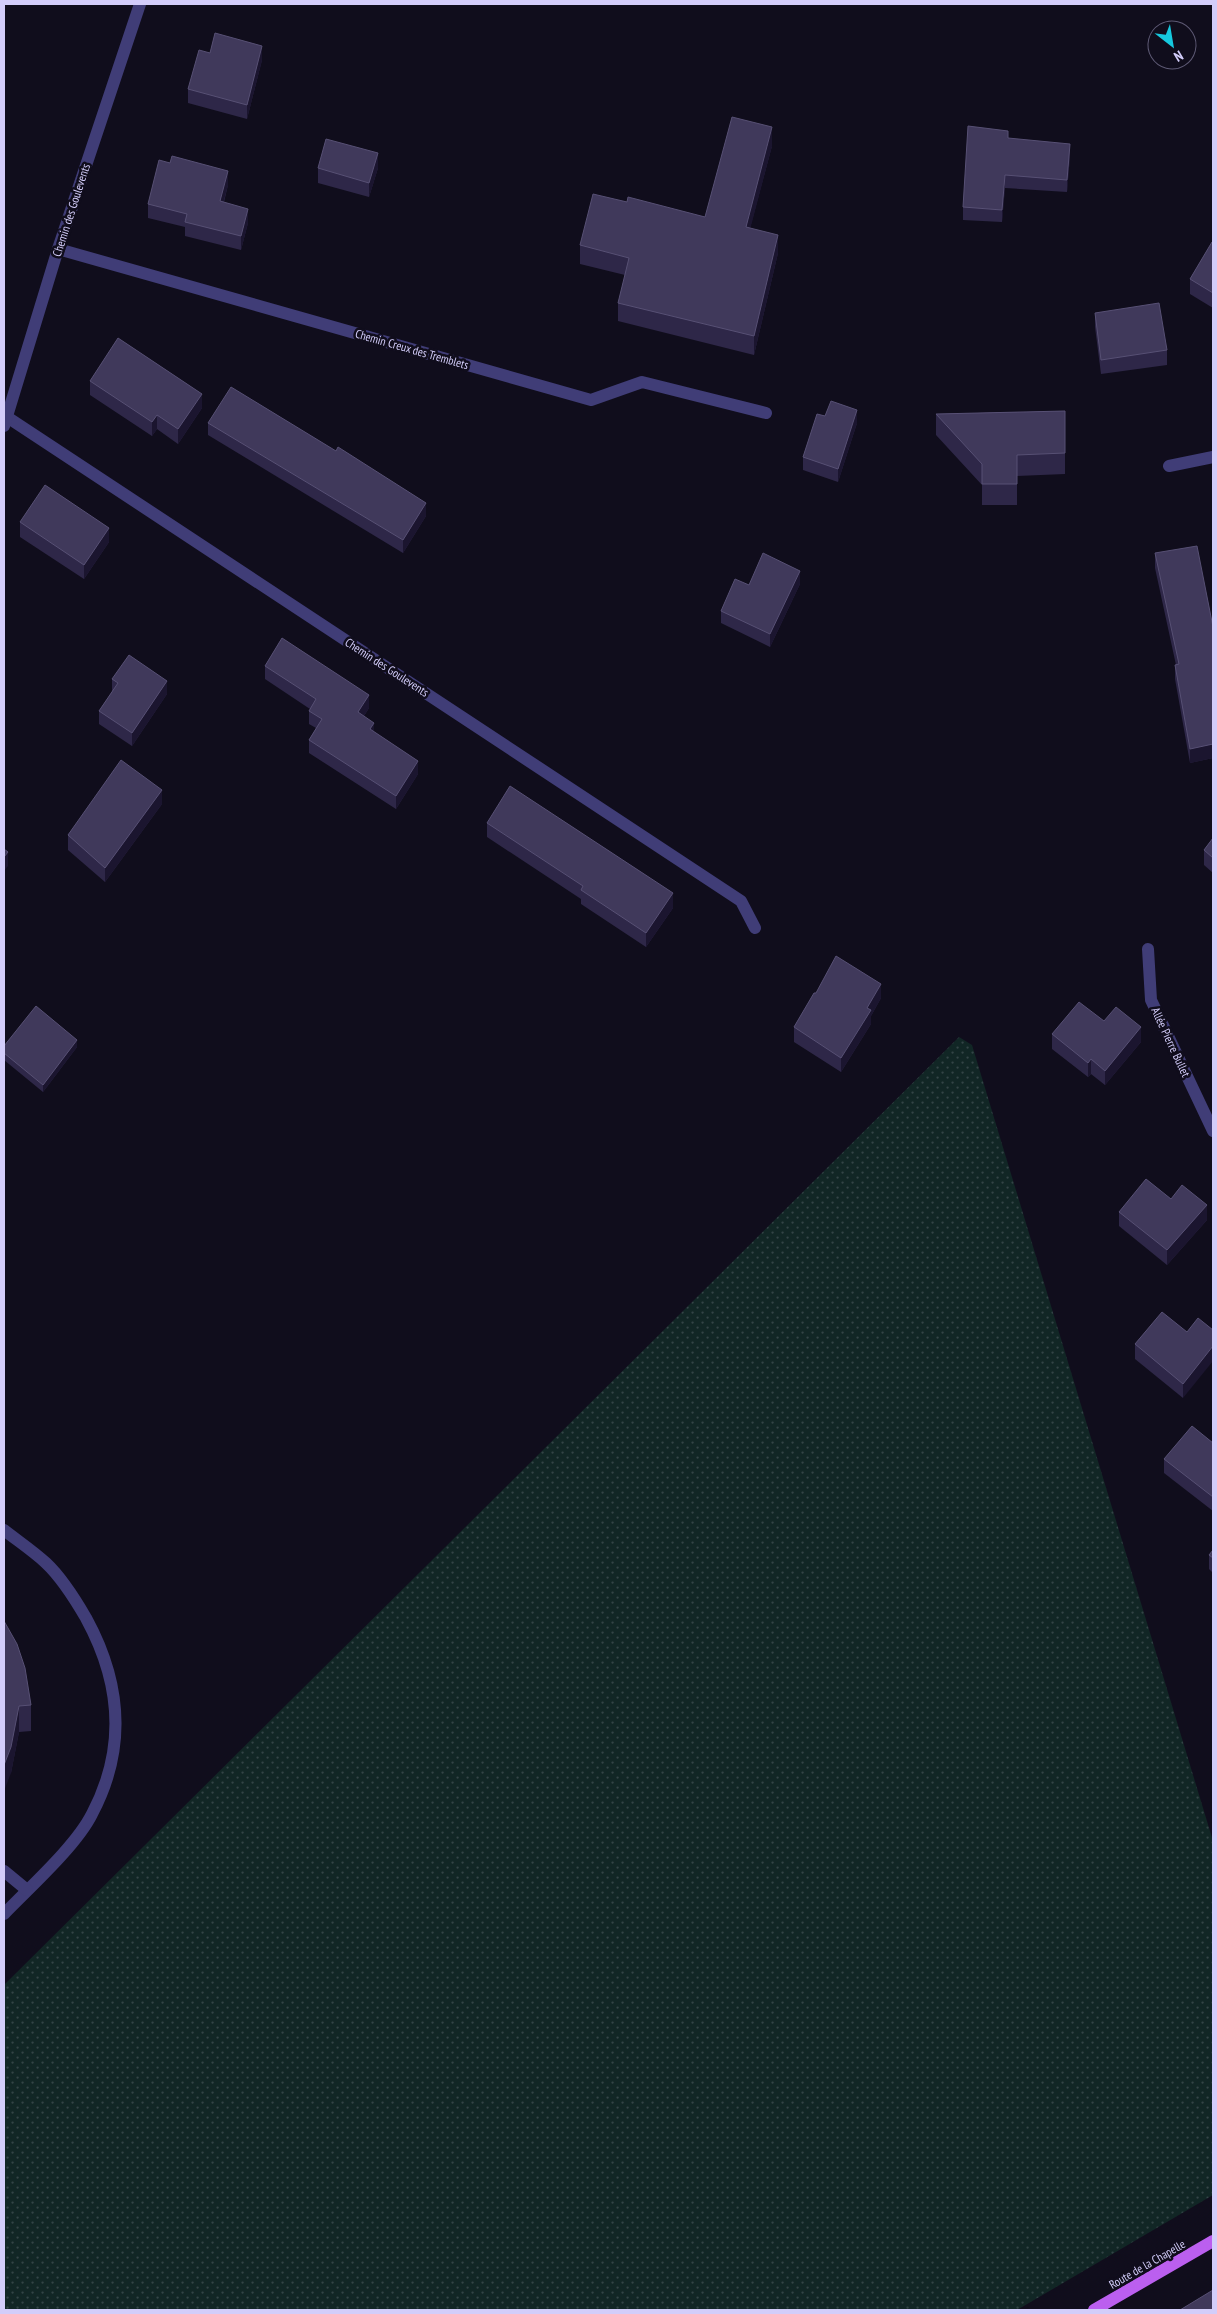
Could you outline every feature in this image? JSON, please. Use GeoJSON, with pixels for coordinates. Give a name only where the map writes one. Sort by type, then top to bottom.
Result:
{"type":"FeatureCollection","features":[{"type":"Feature","properties":{"kind":"main road","name":"Route de la Chapelle"},"geometry":{"type":"LineString","coordinates":[[1094,2310],[1213,2241]]}},
{"type":"Feature","properties":{"kind":"street","name":"Chemin des Goulevents"},"geometry":{"type":"LineString","coordinates":[[140,4],[58,248],[6,422],[741,901],[755,928]]}},
{"type":"Feature","properties":{"kind":"street","name":"Chemin Creux des Tremblets"},"geometry":{"type":"LineString","coordinates":[[58,248],[591,400],[642,382],[766,413]]}},
{"type":"Feature","properties":{"kind":"street"},"geometry":{"type":"LineString","coordinates":[[1169,466],[1213,457]]}},
{"type":"Feature","properties":{"kind":"street","name":"Allée Pierre Bullet"},"geometry":{"type":"LineString","coordinates":[[1148,949],[1151,1000],[1213,1131]]}},
{"type":"Feature","properties":{"kind":"street"},"geometry":{"type":"LineString","coordinates":[[4,1530],[47,1564],[75,1598],[100,1643],[112,1683],[116,1726],[116,1735],[107,1778],[92,1815],[71,1844],[4,1914]]}},
{"type":"Feature","properties":{"kind":"street"},"geometry":{"type":"LineString","coordinates":[[4,1871],[27,1890]]}},
{"type":"Feature","properties":{"kind":"green space"},"geometry":{"type":"Polygon","coordinates":[[[959,1037],[972,1045],[1213,1841],[1213,2195],[1017,2310],[4,2310],[4,1985],[959,1037]]]}},
{"type":"Feature","properties":{"kind":"building"},"geometry":{"type":"Polygon","coordinates":[[[215,33],[262,46],[247,105],[188,89],[199,50],[210,53],[215,33]]]}},
{"type":"Feature","properties":{"kind":"building"},"geometry":{"type":"Polygon","coordinates":[[[732,117],[772,127],[746,227],[778,235],[754,336],[618,303],[629,258],[580,245],[593,194],[627,202],[628,197],[705,217],[732,117]]]}},
{"type":"Feature","properties":{"kind":"building"},"geometry":{"type":"Polygon","coordinates":[[[968,126],[1008,131],[1008,138],[1070,144],[1067,180],[1005,175],[1002,210],[963,207],[968,126]]]}},
{"type":"Feature","properties":{"kind":"building"},"geometry":{"type":"Polygon","coordinates":[[[326,139],[378,153],[369,183],[318,168],[326,139]]]}},
{"type":"Feature","properties":{"kind":"building"},"geometry":{"type":"Polygon","coordinates":[[[172,156],[228,171],[220,201],[248,209],[241,236],[185,222],[187,214],[148,204],[159,160],[170,163],[172,156]]]}},
{"type":"Feature","properties":{"kind":"building"},"geometry":{"type":"Polygon","coordinates":[[[1213,242],[1213,293],[1190,279],[1213,242]]]}},
{"type":"Feature","properties":{"kind":"building"},"geometry":{"type":"Polygon","coordinates":[[[1159,303],[1167,350],[1101,360],[1095,313],[1159,303]]]}},
{"type":"Feature","properties":{"kind":"building"},"geometry":{"type":"Polygon","coordinates":[[[118,338],[202,394],[178,429],[157,415],[152,422],[90,381],[118,338]]]}},
{"type":"Feature","properties":{"kind":"building"},"geometry":{"type":"Polygon","coordinates":[[[231,387],[336,451],[338,447],[426,503],[403,540],[208,423],[231,387]]]}},
{"type":"Feature","properties":{"kind":"building"},"geometry":{"type":"Polygon","coordinates":[[[831,401],[857,410],[838,469],[803,457],[817,414],[825,416],[831,401]]]}},
{"type":"Feature","properties":{"kind":"building"},"geometry":{"type":"Polygon","coordinates":[[[1065,411],[1065,453],[1017,455],[1017,484],[982,484],[982,464],[936,414],[1065,411]]]}},
{"type":"Feature","properties":{"kind":"building"},"geometry":{"type":"Polygon","coordinates":[[[45,485],[109,528],[84,565],[20,522],[45,485]]]}},
{"type":"Feature","properties":{"kind":"building"},"geometry":{"type":"Polygon","coordinates":[[[1197,546],[1213,627],[1213,744],[1190,749],[1175,665],[1179,664],[1155,553],[1197,546]]]}},
{"type":"Feature","properties":{"kind":"building"},"geometry":{"type":"Polygon","coordinates":[[[763,553],[800,571],[770,634],[721,611],[735,579],[749,585],[763,553]]]}},
{"type":"Feature","properties":{"kind":"building"},"geometry":{"type":"Polygon","coordinates":[[[282,638],[369,695],[358,712],[374,723],[370,729],[418,761],[396,796],[309,740],[322,719],[309,711],[316,699],[265,666],[282,638]]]}},
{"type":"Feature","properties":{"kind":"building"},"geometry":{"type":"Polygon","coordinates":[[[129,655],[167,681],[132,733],[99,711],[118,683],[112,679],[129,655]]]}},
{"type":"Feature","properties":{"kind":"building"},"geometry":{"type":"Polygon","coordinates":[[[121,760],[162,790],[105,868],[68,835],[121,760]]]}},
{"type":"Feature","properties":{"kind":"building"},"geometry":{"type":"Polygon","coordinates":[[[510,786],[673,893],[646,933],[581,890],[583,886],[487,823],[510,786]]]}},
{"type":"Feature","properties":{"kind":"building"},"geometry":{"type":"Polygon","coordinates":[[[1213,838],[1213,858],[1204,850],[1213,838]]]}},
{"type":"Feature","properties":{"kind":"building"},"geometry":{"type":"Polygon","coordinates":[[[4,849],[8,852],[4,857],[4,849]]]}},
{"type":"Feature","properties":{"kind":"building"},"geometry":{"type":"Polygon","coordinates":[[[836,956],[881,984],[867,1008],[871,1010],[841,1058],[794,1027],[814,993],[816,993],[836,956]]]}},
{"type":"Feature","properties":{"kind":"building"},"geometry":{"type":"Polygon","coordinates":[[[1079,1002],[1104,1021],[1116,1007],[1141,1027],[1105,1071],[1091,1059],[1088,1063],[1052,1034],[1079,1002]]]}},
{"type":"Feature","properties":{"kind":"building"},"geometry":{"type":"Polygon","coordinates":[[[36,1006],[77,1040],[43,1085],[4,1053],[4,1046],[36,1006]]]}},
{"type":"Feature","properties":{"kind":"building"},"geometry":{"type":"Polygon","coordinates":[[[1146,1179],[1171,1199],[1182,1185],[1207,1205],[1167,1250],[1119,1212],[1146,1179]]]}},
{"type":"Feature","properties":{"kind":"building"},"geometry":{"type":"Polygon","coordinates":[[[1162,1312],[1187,1332],[1198,1318],[1213,1330],[1213,1346],[1183,1384],[1135,1344],[1162,1312]]]}},
{"type":"Feature","properties":{"kind":"building"},"geometry":{"type":"Polygon","coordinates":[[[1192,1426],[1213,1443],[1213,1497],[1164,1459],[1192,1426]]]}},
{"type":"Feature","properties":{"kind":"building"},"geometry":{"type":"Polygon","coordinates":[[[1213,1550],[1213,1558],[1209,1555],[1213,1550]]]}},
{"type":"Feature","properties":{"kind":"building"},"geometry":{"type":"Polygon","coordinates":[[[4,1621],[17,1644],[25,1668],[31,1705],[19,1706],[11,1747],[4,1765],[4,1621]]]}},
{"type":"Feature","properties":{"kind":"building"},"geometry":{"type":"Polygon","coordinates":[[[1213,2290],[1213,2310],[1180,2310],[1213,2290]]]}}]}
